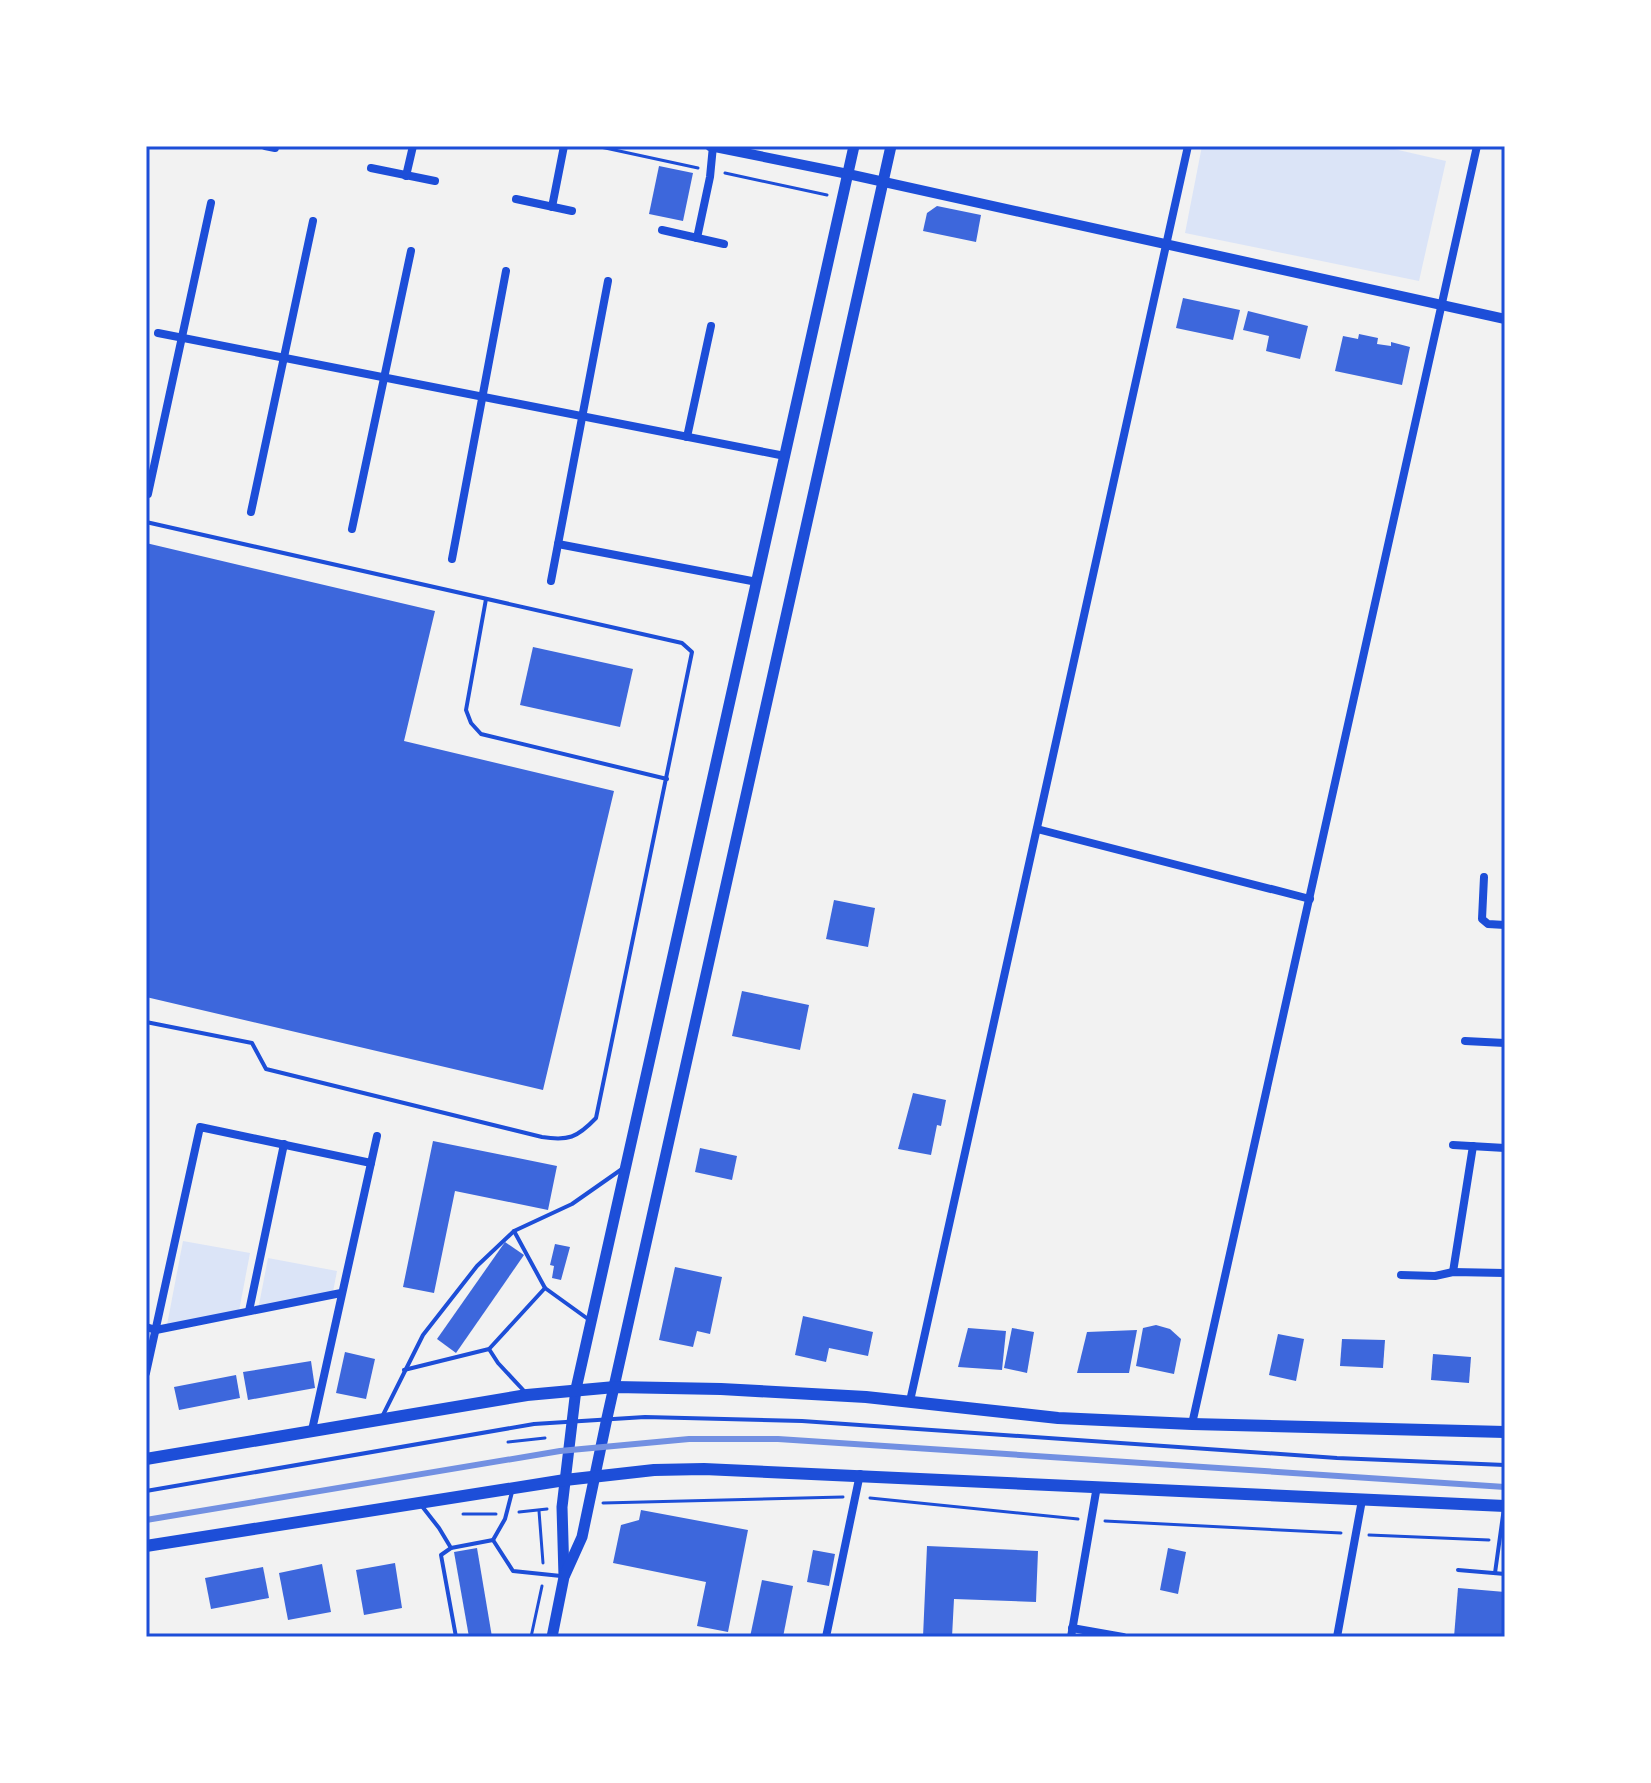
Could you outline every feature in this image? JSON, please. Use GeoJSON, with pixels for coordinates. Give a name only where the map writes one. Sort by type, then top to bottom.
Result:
{"type":"FeatureCollection","features":[{"type":"Feature","properties":{"kind":"main road"},"geometry":{"type":"LineString","coordinates":[[564,1577],[562,1507],[576,1389],[854,146]]}},
{"type":"Feature","properties":{"kind":"main road"},"geometry":{"type":"LineString","coordinates":[[552,1637],[564,1577],[582,1537],[590,1505],[891,146]]}},
{"type":"Feature","properties":{"kind":"main road"},"geometry":{"type":"LineString","coordinates":[[146,1459],[527,1395],[615,1387],[736,1389],[910,1401],[1058,1418],[1505,1432]]}},
{"type":"Feature","properties":{"kind":"main road"},"geometry":{"type":"LineString","coordinates":[[146,1546],[565,1480],[704,1469],[1504,1506]]}},
{"type":"Feature","properties":{"kind":"street"},"geometry":{"type":"LineString","coordinates":[[265,146],[275,148]]}},
{"type":"Feature","properties":{"kind":"street"},"geometry":{"type":"LineString","coordinates":[[406,176],[413,146]]}},
{"type":"Feature","properties":{"kind":"street"},"geometry":{"type":"LineString","coordinates":[[552,207],[564,146]]}},
{"type":"Feature","properties":{"kind":"street"},"geometry":{"type":"LineString","coordinates":[[697,238],[710,177],[712,146],[1505,319]]}},
{"type":"Feature","properties":{"kind":"street"},"geometry":{"type":"LineString","coordinates":[[910,1401],[1188,146]]}},
{"type":"Feature","properties":{"kind":"street"},"geometry":{"type":"LineString","coordinates":[[1192,1424],[1477,146]]}},
{"type":"Feature","properties":{"kind":"street"},"geometry":{"type":"LineString","coordinates":[[371,168],[435,181]]}},
{"type":"Feature","properties":{"kind":"street"},"geometry":{"type":"LineString","coordinates":[[516,199],[572,211]]}},
{"type":"Feature","properties":{"kind":"street"},"geometry":{"type":"LineString","coordinates":[[148,494],[211,203]]}},
{"type":"Feature","properties":{"kind":"street"},"geometry":{"type":"LineString","coordinates":[[251,512],[313,221]]}},
{"type":"Feature","properties":{"kind":"street"},"geometry":{"type":"LineString","coordinates":[[662,230],[724,244]]}},
{"type":"Feature","properties":{"kind":"street"},"geometry":{"type":"LineString","coordinates":[[352,529],[411,251]]}},
{"type":"Feature","properties":{"kind":"street"},"geometry":{"type":"LineString","coordinates":[[452,559],[506,271]]}},
{"type":"Feature","properties":{"kind":"street"},"geometry":{"type":"LineString","coordinates":[[551,581],[608,281]]}},
{"type":"Feature","properties":{"kind":"street"},"geometry":{"type":"LineString","coordinates":[[687,437],[711,326]]}},
{"type":"Feature","properties":{"kind":"street"},"geometry":{"type":"LineString","coordinates":[[158,333],[785,456]]}},
{"type":"Feature","properties":{"kind":"street"},"geometry":{"type":"LineString","coordinates":[[558,544],[757,582]]}},
{"type":"Feature","properties":{"kind":"street"},"geometry":{"type":"LineString","coordinates":[[1037,829],[1310,899]]}},
{"type":"Feature","properties":{"kind":"street"},"geometry":{"type":"LineString","coordinates":[[1484,877],[1482,919],[1488,924],[1505,925]]}},
{"type":"Feature","properties":{"kind":"street"},"geometry":{"type":"LineString","coordinates":[[1465,1041],[1505,1043]]}},
{"type":"Feature","properties":{"kind":"street"},"geometry":{"type":"LineString","coordinates":[[146,1373],[151,1328],[200,1127],[371,1163]]}},
{"type":"Feature","properties":{"kind":"street"},"geometry":{"type":"LineString","coordinates":[[312,1430],[377,1136]]}},
{"type":"Feature","properties":{"kind":"street"},"geometry":{"type":"LineString","coordinates":[[249,1311],[284,1144]]}},
{"type":"Feature","properties":{"kind":"street"},"geometry":{"type":"LineString","coordinates":[[1453,1145],[1505,1148]]}},
{"type":"Feature","properties":{"kind":"street"},"geometry":{"type":"LineString","coordinates":[[1453,1272],[1473,1146]]}},
{"type":"Feature","properties":{"kind":"street"},"geometry":{"type":"LineString","coordinates":[[1401,1275],[1505,1273]]}},
{"type":"Feature","properties":{"kind":"street"},"geometry":{"type":"LineString","coordinates":[[151,1328],[341,1293]]}},
{"type":"Feature","properties":{"kind":"street"},"geometry":{"type":"LineString","coordinates":[[826,1637],[860,1474]]}},
{"type":"Feature","properties":{"kind":"street"},"geometry":{"type":"LineString","coordinates":[[1097,1486],[1072,1632],[1123,1637]]}},
{"type":"Feature","properties":{"kind":"street"},"geometry":{"type":"LineString","coordinates":[[1337,1637],[1362,1500]]}},
{"type":"Feature","properties":{"kind":"lane"},"geometry":{"type":"LineString","coordinates":[[146,522],[682,643],[692,652],[596,1118],[587,1128],[566,1140],[542,1137],[266,1069],[252,1043],[146,1022]]}},
{"type":"Feature","properties":{"kind":"lane"},"geometry":{"type":"LineString","coordinates":[[486,598],[466,710],[471,723],[481,734],[667,779]]}},
{"type":"Feature","properties":{"kind":"lane"},"geometry":{"type":"LineString","coordinates":[[381,1419],[423,1335],[477,1266],[514,1231],[572,1204],[625,1167]]}},
{"type":"Feature","properties":{"kind":"lane"},"geometry":{"type":"LineString","coordinates":[[514,1231],[545,1288],[591,1322]]}},
{"type":"Feature","properties":{"kind":"lane"},"geometry":{"type":"LineString","coordinates":[[404,1370],[489,1349],[545,1288]]}},
{"type":"Feature","properties":{"kind":"lane"},"geometry":{"type":"LineString","coordinates":[[489,1349],[527,1395]]}},
{"type":"Feature","properties":{"kind":"lane"},"geometry":{"type":"LineString","coordinates":[[146,1491],[510,1428],[607,1418],[787,1420],[1348,1459],[1505,1465]]}},
{"type":"Feature","properties":{"kind":"lane"},"geometry":{"type":"LineString","coordinates":[[493,1540],[507,1514],[513,1488]]}},
{"type":"Feature","properties":{"kind":"lane"},"geometry":{"type":"LineString","coordinates":[[419,1503],[451,1548]]}},
{"type":"Feature","properties":{"kind":"lane"},"geometry":{"type":"LineString","coordinates":[[1495,1573],[1504,1506]]}},
{"type":"Feature","properties":{"kind":"lane"},"geometry":{"type":"LineString","coordinates":[[456,1637],[441,1555],[451,1548],[493,1540]]}},
{"type":"Feature","properties":{"kind":"lane"},"geometry":{"type":"LineString","coordinates":[[493,1540],[513,1571],[564,1577]]}},
{"type":"Feature","properties":{"kind":"lane"},"geometry":{"type":"LineString","coordinates":[[1458,1570],[1505,1574]]}},
{"type":"Feature","properties":{"kind":"path"},"geometry":{"type":"LineString","coordinates":[[508,1442],[545,1438]]}},
{"type":"Feature","properties":{"kind":"path"},"geometry":{"type":"LineString","coordinates":[[590,1505],[616,1501],[855,1497],[1091,1520],[1499,1540]]}},
{"type":"Feature","properties":{"kind":"path"},"geometry":{"type":"LineString","coordinates":[[459,1514],[507,1514],[562,1507]]}},
{"type":"Feature","properties":{"kind":"shaded area"},"geometry":{"type":"Polygon","coordinates":[[[1202,146],[1381,146],[1446,161],[1419,281],[1185,233],[1202,146]]]}},
{"type":"Feature","properties":{"kind":"shaded area"},"geometry":{"type":"Polygon","coordinates":[[[183,1241],[250,1253],[239,1311],[167,1325],[183,1241]]]}},
{"type":"Feature","properties":{"kind":"shaded area"},"geometry":{"type":"Polygon","coordinates":[[[268,1258],[337,1271],[332,1297],[258,1310],[268,1258]]]}},
{"type":"Feature","properties":{"kind":"building"},"geometry":{"type":"Polygon","coordinates":[[[659,166],[693,173],[683,221],[649,214],[659,166]]]}},
{"type":"Feature","properties":{"kind":"building"},"geometry":{"type":"Polygon","coordinates":[[[937,206],[981,215],[976,242],[923,231],[927,213],[937,206]]]}},
{"type":"Feature","properties":{"kind":"building"},"geometry":{"type":"Polygon","coordinates":[[[1183,298],[1240,310],[1233,340],[1176,328],[1183,298]]]}},
{"type":"Feature","properties":{"kind":"building"},"geometry":{"type":"Polygon","coordinates":[[[1248,311],[1308,326],[1300,359],[1266,351],[1269,336],[1243,330],[1248,311]]]}},
{"type":"Feature","properties":{"kind":"building"},"geometry":{"type":"Polygon","coordinates":[[[1359,334],[1378,338],[1377,344],[1391,346],[1391,342],[1410,347],[1402,385],[1335,371],[1343,336],[1358,339],[1359,334]]]}},
{"type":"Feature","properties":{"kind":"building"},"geometry":{"type":"Polygon","coordinates":[[[146,543],[435,611],[404,741],[614,791],[543,1090],[146,997],[146,543]]]}},
{"type":"Feature","properties":{"kind":"building"},"geometry":{"type":"Polygon","coordinates":[[[533,647],[633,669],[620,727],[520,705],[533,647]]]}},
{"type":"Feature","properties":{"kind":"building"},"geometry":{"type":"Polygon","coordinates":[[[834,900],[875,908],[868,947],[826,939],[834,900]]]}},
{"type":"Feature","properties":{"kind":"building"},"geometry":{"type":"Polygon","coordinates":[[[742,991],[809,1005],[800,1050],[732,1036],[742,991]]]}},
{"type":"Feature","properties":{"kind":"building"},"geometry":{"type":"Polygon","coordinates":[[[913,1093],[946,1100],[931,1155],[898,1149],[913,1093]]]}},
{"type":"Feature","properties":{"kind":"building"},"geometry":{"type":"Polygon","coordinates":[[[433,1141],[557,1166],[548,1210],[455,1191],[434,1293],[403,1287],[433,1141]]]}},
{"type":"Feature","properties":{"kind":"building"},"geometry":{"type":"Polygon","coordinates":[[[700,1148],[737,1156],[732,1180],[695,1172],[700,1148]]]}},
{"type":"Feature","properties":{"kind":"building"},"geometry":{"type":"Polygon","coordinates":[[[505,1242],[524,1255],[456,1353],[437,1339],[505,1242]]]}},
{"type":"Feature","properties":{"kind":"building"},"geometry":{"type":"Polygon","coordinates":[[[555,1244],[570,1247],[561,1280],[552,1278],[554,1266],[550,1265],[555,1244]]]}},
{"type":"Feature","properties":{"kind":"building"},"geometry":{"type":"Polygon","coordinates":[[[675,1267],[722,1277],[710,1334],[697,1331],[693,1347],[659,1340],[675,1267]]]}},
{"type":"Feature","properties":{"kind":"building"},"geometry":{"type":"Polygon","coordinates":[[[803,1316],[873,1332],[868,1356],[829,1348],[826,1362],[795,1355],[803,1316]]]}},
{"type":"Feature","properties":{"kind":"building"},"geometry":{"type":"Polygon","coordinates":[[[1156,1325],[1170,1329],[1181,1339],[1174,1374],[1136,1366],[1143,1328],[1156,1325]]]}},
{"type":"Feature","properties":{"kind":"building"},"geometry":{"type":"Polygon","coordinates":[[[968,1328],[1006,1331],[1002,1370],[958,1367],[968,1328]]]}},
{"type":"Feature","properties":{"kind":"building"},"geometry":{"type":"Polygon","coordinates":[[[1012,1328],[1034,1332],[1027,1373],[1004,1368],[1012,1328]]]}},
{"type":"Feature","properties":{"kind":"building"},"geometry":{"type":"Polygon","coordinates":[[[1137,1330],[1129,1373],[1077,1373],[1087,1332],[1137,1330]]]}},
{"type":"Feature","properties":{"kind":"building"},"geometry":{"type":"Polygon","coordinates":[[[1278,1334],[1304,1339],[1296,1381],[1269,1375],[1278,1334]]]}},
{"type":"Feature","properties":{"kind":"building"},"geometry":{"type":"Polygon","coordinates":[[[1342,1339],[1385,1340],[1383,1368],[1340,1366],[1342,1339]]]}},
{"type":"Feature","properties":{"kind":"building"},"geometry":{"type":"Polygon","coordinates":[[[345,1352],[375,1359],[366,1399],[336,1393],[345,1352]]]}},
{"type":"Feature","properties":{"kind":"building"},"geometry":{"type":"Polygon","coordinates":[[[1433,1354],[1471,1357],[1469,1383],[1431,1380],[1433,1354]]]}},
{"type":"Feature","properties":{"kind":"building"},"geometry":{"type":"Polygon","coordinates":[[[311,1361],[315,1388],[248,1400],[243,1372],[311,1361]]]}},
{"type":"Feature","properties":{"kind":"building"},"geometry":{"type":"Polygon","coordinates":[[[236,1375],[240,1398],[179,1410],[174,1387],[236,1375]]]}},
{"type":"Feature","properties":{"kind":"building"},"geometry":{"type":"Polygon","coordinates":[[[641,1510],[748,1530],[728,1632],[697,1626],[706,1582],[613,1563],[621,1525],[639,1520],[641,1510]]]}},
{"type":"Feature","properties":{"kind":"building"},"geometry":{"type":"Polygon","coordinates":[[[927,1546],[1038,1551],[1036,1602],[954,1599],[952,1637],[923,1637],[927,1546]]]}},
{"type":"Feature","properties":{"kind":"building"},"geometry":{"type":"Polygon","coordinates":[[[477,1548],[492,1637],[469,1637],[454,1552],[477,1548]]]}},
{"type":"Feature","properties":{"kind":"building"},"geometry":{"type":"Polygon","coordinates":[[[1168,1548],[1186,1552],[1178,1594],[1160,1590],[1168,1548]]]}},
{"type":"Feature","properties":{"kind":"building"},"geometry":{"type":"Polygon","coordinates":[[[813,1550],[835,1554],[829,1586],[807,1582],[813,1550]]]}},
{"type":"Feature","properties":{"kind":"building"},"geometry":{"type":"Polygon","coordinates":[[[395,1563],[402,1608],[364,1615],[356,1570],[395,1563]]]}},
{"type":"Feature","properties":{"kind":"building"},"geometry":{"type":"Polygon","coordinates":[[[322,1564],[331,1612],[288,1620],[279,1573],[322,1564]]]}},
{"type":"Feature","properties":{"kind":"building"},"geometry":{"type":"Polygon","coordinates":[[[263,1567],[269,1598],[211,1609],[205,1578],[263,1567]]]}},
{"type":"Feature","properties":{"kind":"building"},"geometry":{"type":"Polygon","coordinates":[[[762,1580],[793,1586],[783,1637],[750,1637],[762,1580]]]}},
{"type":"Feature","properties":{"kind":"building"},"geometry":{"type":"Polygon","coordinates":[[[1458,1588],[1505,1592],[1505,1637],[1454,1637],[1458,1588]]]}},
{"type":"Feature","properties":{"kind":"railway"},"geometry":{"type":"LineString","coordinates":[[146,1520],[560,1451],[689,1439],[778,1439],[1505,1487]]}}]}
